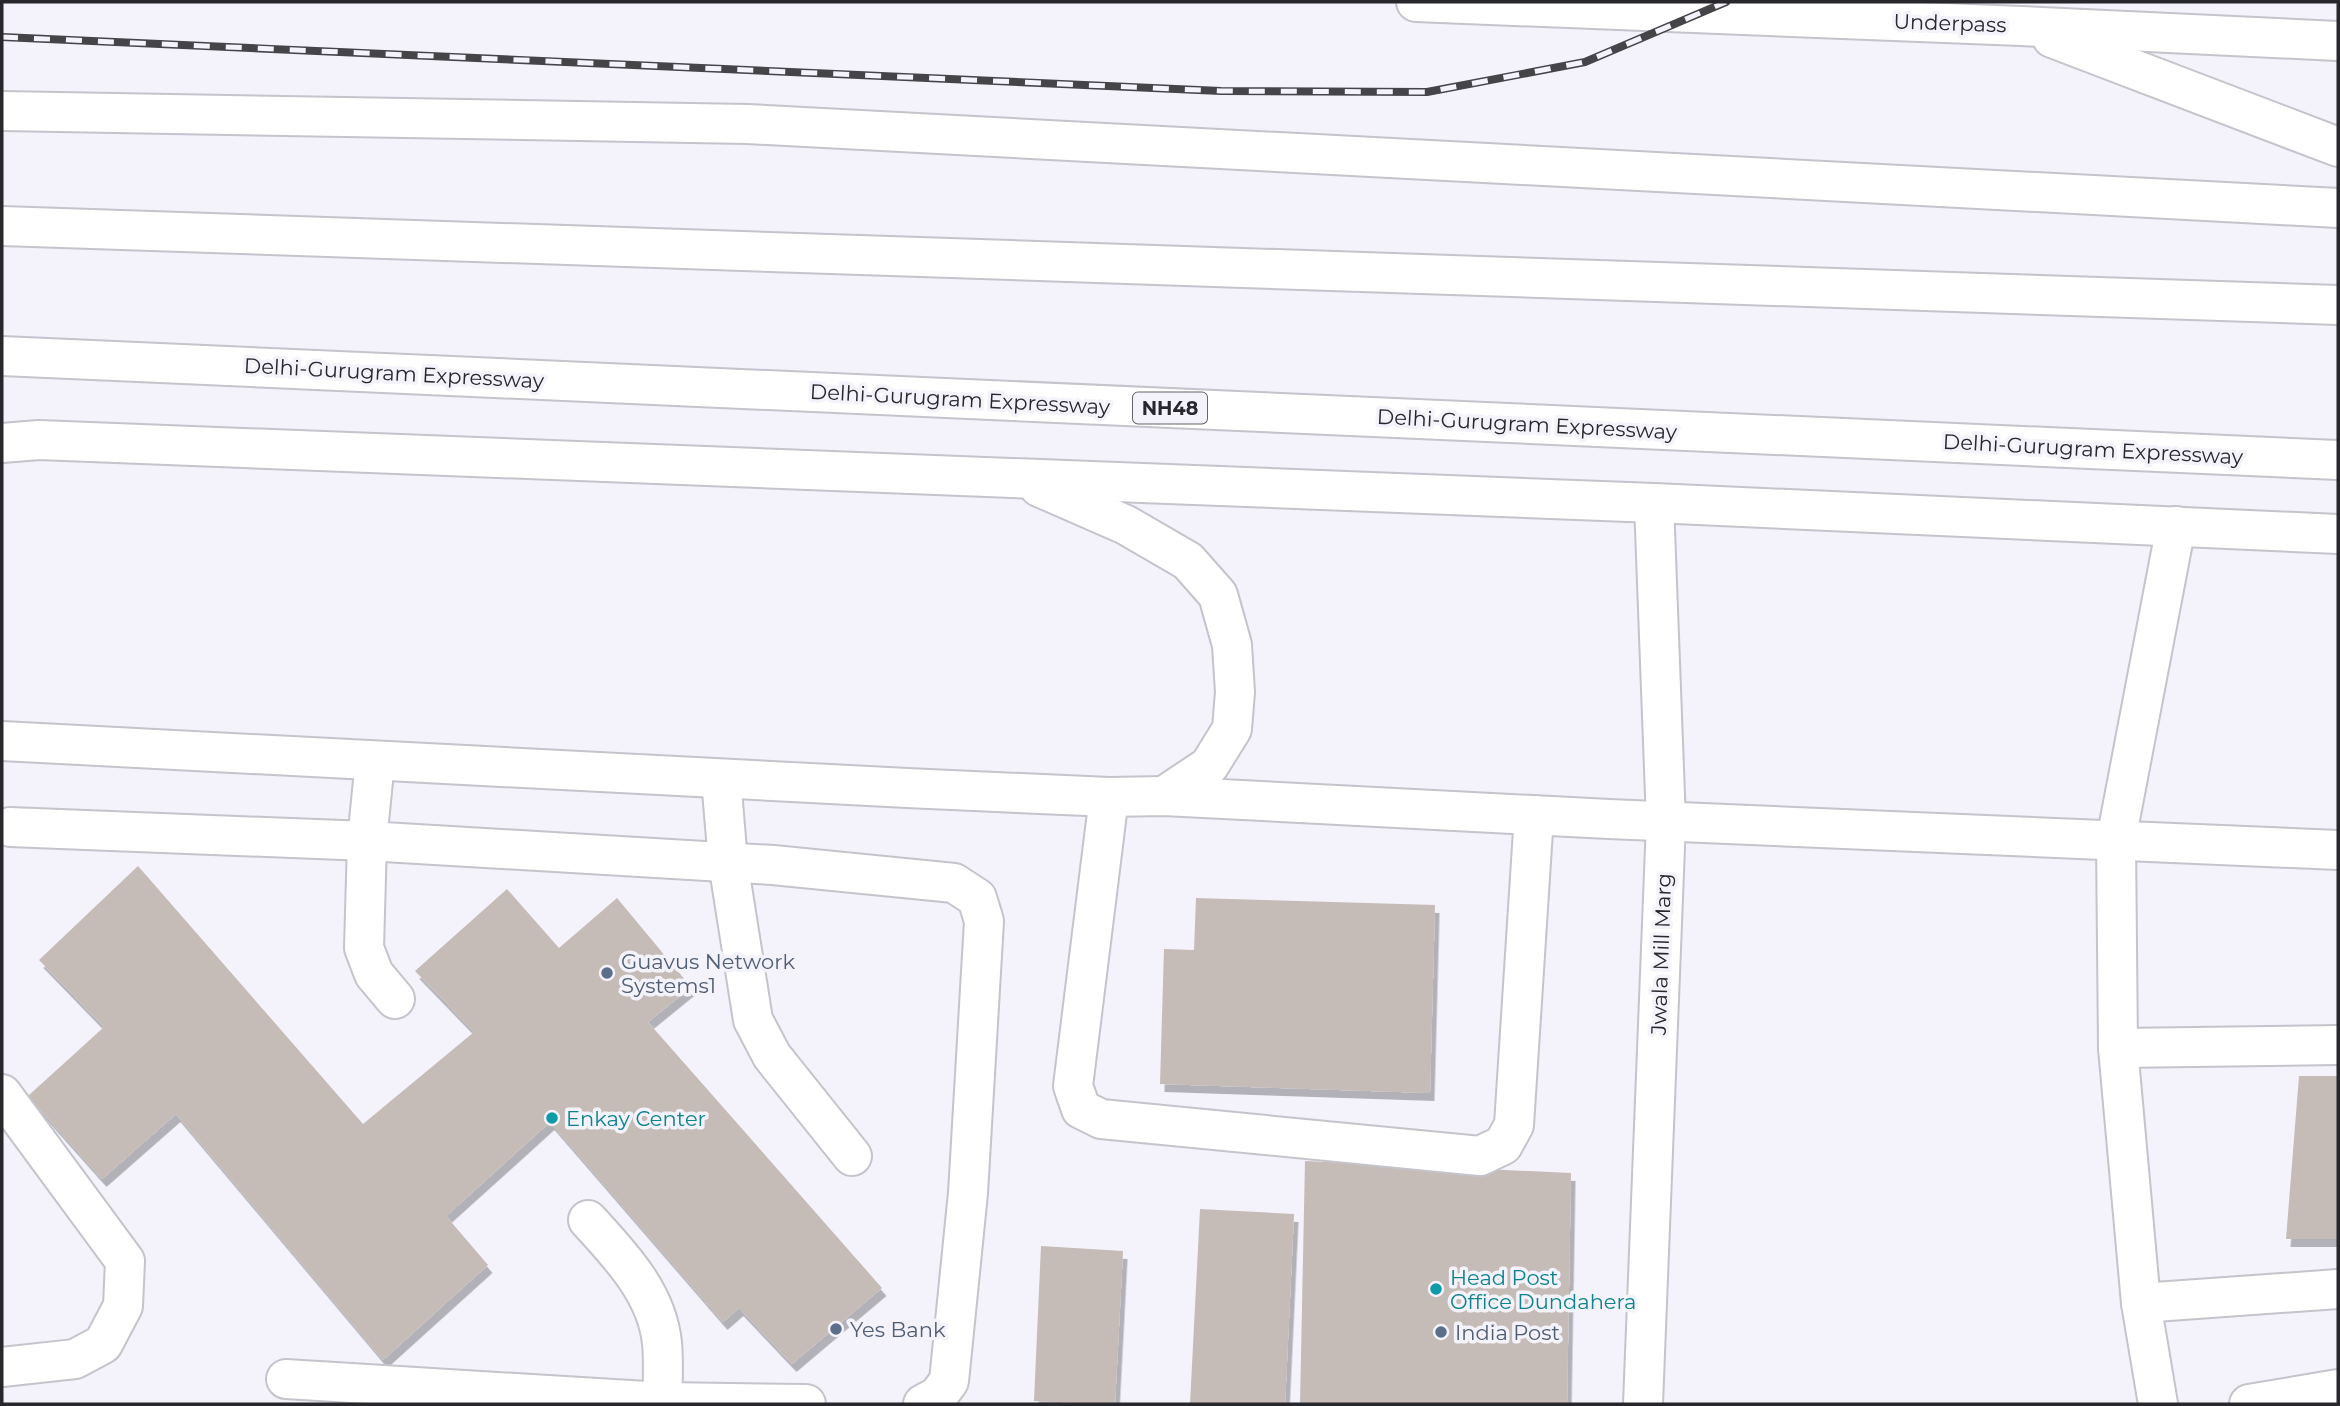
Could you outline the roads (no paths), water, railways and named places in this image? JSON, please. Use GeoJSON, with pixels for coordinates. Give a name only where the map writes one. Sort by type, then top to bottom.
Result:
{"type":"FeatureCollection","features":[{"type":"Feature","properties":{"kind":"main road","name":"Underpass"},"geometry":{"type":"LineString","coordinates":[[1416,2],[2338,41]]}},
{"type":"Feature","properties":{"kind":"main road"},"geometry":{"type":"LineString","coordinates":[[2021,26],[2338,147]]}},
{"type":"Feature","properties":{"kind":"main road"},"geometry":{"type":"LineString","coordinates":[[2,111],[747,124],[2338,208]]}},
{"type":"Feature","properties":{"kind":"main road"},"geometry":{"type":"LineString","coordinates":[[2,226],[2338,305]]}},
{"type":"Feature","properties":{"kind":"main road","name":"Delhi-Gurugram Expressway"},"geometry":{"type":"LineString","coordinates":[[2,356],[2338,460]]}},
{"type":"Feature","properties":{"kind":"main road"},"geometry":{"type":"LineString","coordinates":[[2,432],[39,440]]}},
{"type":"Feature","properties":{"kind":"main road"},"geometry":{"type":"LineString","coordinates":[[2,443],[39,440],[1021,478],[2338,534]]}},
{"type":"Feature","properties":{"kind":"main road"},"geometry":{"type":"LineString","coordinates":[[1021,478],[1126,525],[1188,561],[1218,595],[1232,645],[1234,692],[1231,729],[1209,766],[1164,796]]}},
{"type":"Feature","properties":{"kind":"main road","name":"Jwala Mill Marg"},"geometry":{"type":"LineString","coordinates":[[1643,1404],[1667,822],[1654,503]]}},
{"type":"Feature","properties":{"kind":"main road"},"geometry":{"type":"LineString","coordinates":[[2158,1404],[2141,1303],[2118,1048],[2116,840],[2176,526]]}},
{"type":"Feature","properties":{"kind":"main road"},"geometry":{"type":"LineString","coordinates":[[2,741],[721,779],[1109,797],[1164,796],[1534,816],[2338,850]]}},
{"type":"Feature","properties":{"kind":"main road"},"geometry":{"type":"LineString","coordinates":[[375,761],[367,841],[364,948],[374,974],[395,999]]}},
{"type":"Feature","properties":{"kind":"main road"},"geometry":{"type":"LineString","coordinates":[[721,779],[728,862],[753,1020],[772,1056],[852,1156]]}},
{"type":"Feature","properties":{"kind":"main road"},"geometry":{"type":"LineString","coordinates":[[1109,797],[1073,1086],[1081,1109],[1101,1119],[1480,1156],[1503,1145],[1514,1125],[1534,816]]}},
{"type":"Feature","properties":{"kind":"main road"},"geometry":{"type":"LineString","coordinates":[[9,827],[367,841],[728,862],[954,883],[977,898],[984,922],[983,949],[968,1193],[949,1381],[938,1396],[923,1404]]}},
{"type":"Feature","properties":{"kind":"main road"},"geometry":{"type":"LineString","coordinates":[[2118,1048],[2338,1045]]}},
{"type":"Feature","properties":{"kind":"main road"},"geometry":{"type":"LineString","coordinates":[[2,1094],[125,1261],[123,1306],[103,1344],[75,1359],[2,1367]]}},
{"type":"Feature","properties":{"kind":"main road"},"geometry":{"type":"LineString","coordinates":[[588,1220],[620,1254],[650,1297],[662,1341],[663,1402]]}},
{"type":"Feature","properties":{"kind":"main road"},"geometry":{"type":"LineString","coordinates":[[2141,1303],[2338,1289]]}},
{"type":"Feature","properties":{"kind":"main road"},"geometry":{"type":"LineString","coordinates":[[286,1379],[663,1402],[806,1404]]}},
{"type":"Feature","properties":{"kind":"main road"},"geometry":{"type":"LineString","coordinates":[[2249,1404],[2338,1389]]}},
{"type":"Feature","properties":{"kind":"railway"},"geometry":{"type":"LineString","coordinates":[[2,37],[1221,91],[1427,92],[1585,62],[1726,2]]}},
{"type":"Feature","properties":{"kind":"place","name":"Guavus Network Systems1"},"geometry":{"type":"Point","coordinates":[607,973]}},
{"type":"Feature","properties":{"kind":"place","name":"Enkay Center"},"geometry":{"type":"Point","coordinates":[552,1118]}},
{"type":"Feature","properties":{"kind":"place","name":"Head Post Office Dundahera"},"geometry":{"type":"Point","coordinates":[1436,1289]}},
{"type":"Feature","properties":{"kind":"place","name":"Yes Bank"},"geometry":{"type":"Point","coordinates":[836,1329]}},
{"type":"Feature","properties":{"kind":"place","name":"India Post"},"geometry":{"type":"Point","coordinates":[1441,1332]}}]}
